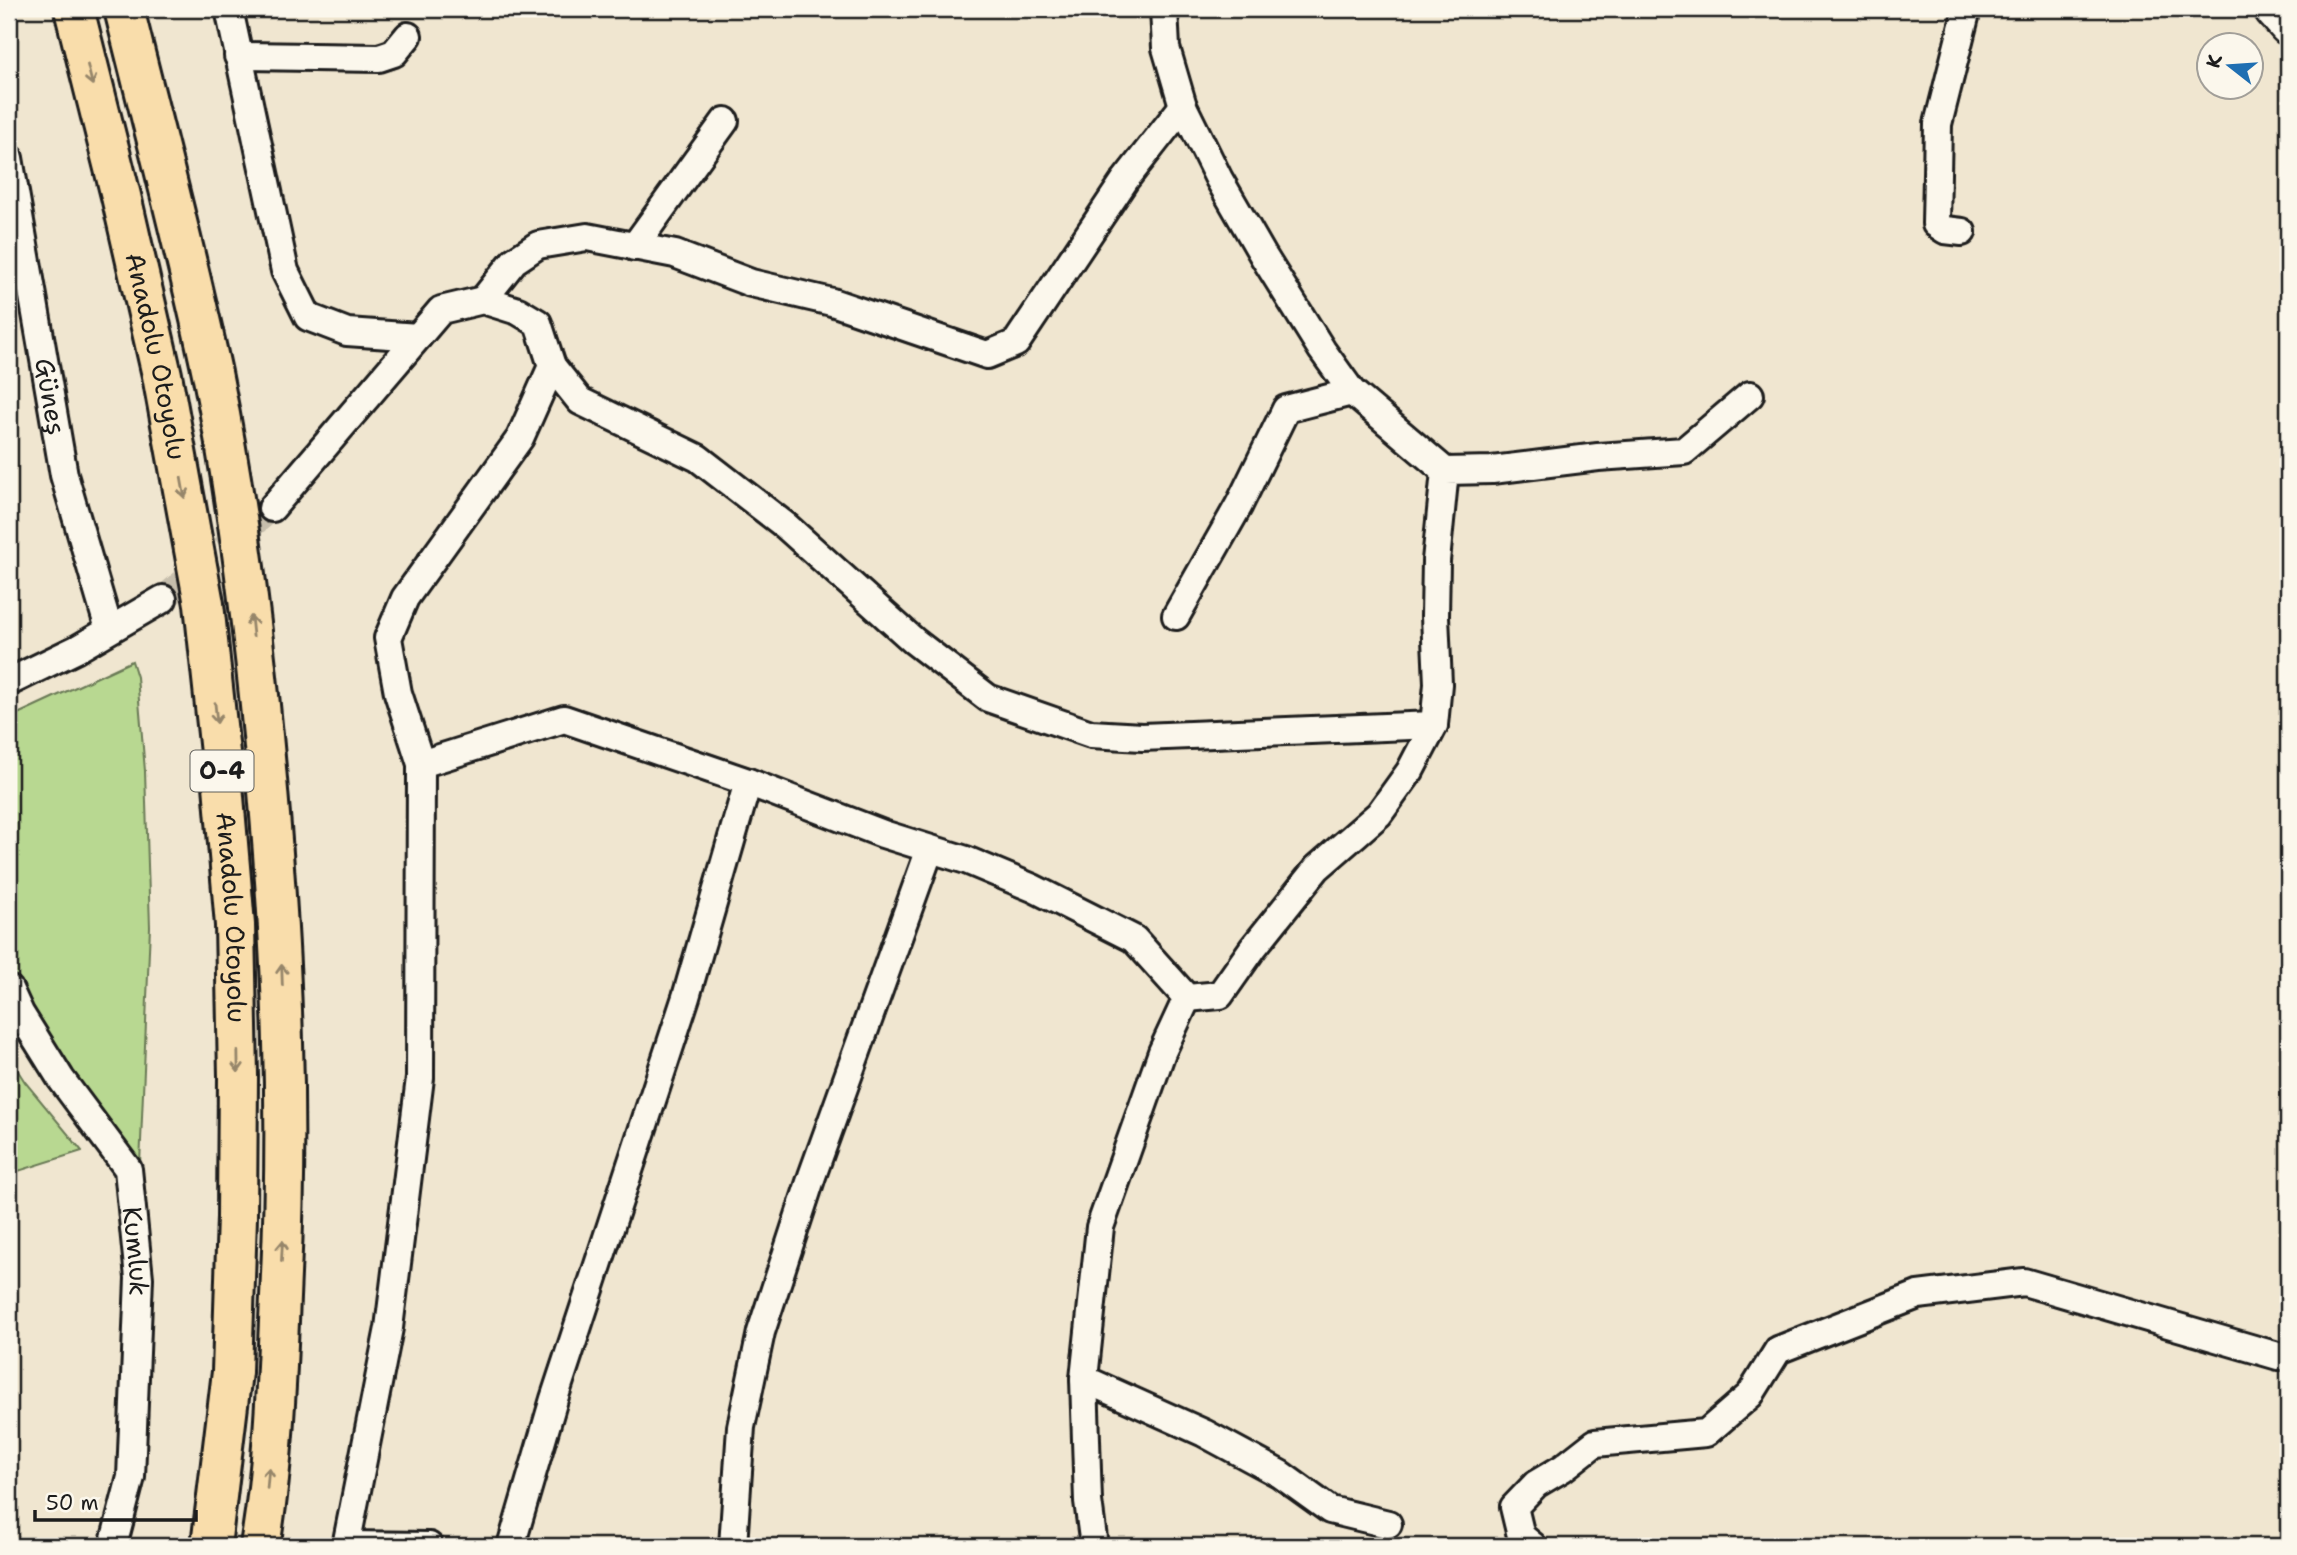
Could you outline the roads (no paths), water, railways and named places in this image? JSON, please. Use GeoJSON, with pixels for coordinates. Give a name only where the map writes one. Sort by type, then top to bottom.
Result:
{"type":"FeatureCollection","features":[{"type":"Feature","properties":{"kind":"highway","name":"Anadolu Otoyolu"},"geometry":{"type":"LineString","coordinates":[[74,9],[162,375],[204,604],[221,762],[235,925],[237,1192],[232,1372],[211,1546]]}},
{"type":"Feature","properties":{"kind":"highway","name":"Anadolu Otoyolu"},"geometry":{"type":"LineString","coordinates":[[124,9],[212,374],[247,580],[267,769],[280,926],[286,1077],[277,1378],[260,1546]]}},
{"type":"Feature","properties":{"kind":"street"},"geometry":{"type":"LineString","coordinates":[[229,9],[285,271],[308,317],[347,332],[418,337]]}},
{"type":"Feature","properties":{"kind":"street"},"geometry":{"type":"LineString","coordinates":[[1164,9],[1166,48],[1183,106],[1219,179],[1264,257],[1322,350],[1352,392],[1445,471],[1492,470],[1598,457],[1684,451],[1750,395]]}},
{"type":"Feature","properties":{"kind":"street"},"geometry":{"type":"LineString","coordinates":[[1962,232],[1945,230],[1936,224],[1937,149],[1938,124],[1967,9]]}},
{"type":"Feature","properties":{"kind":"street"},"geometry":{"type":"LineString","coordinates":[[2273,9],[2288,26]]}},
{"type":"Feature","properties":{"kind":"street"},"geometry":{"type":"LineString","coordinates":[[238,55],[379,58],[394,53],[408,36]]}},
{"type":"Feature","properties":{"kind":"street"},"geometry":{"type":"LineString","coordinates":[[483,300],[514,261],[538,245],[587,237],[675,254],[751,283],[832,302],[986,355],[1016,343],[1125,180],[1183,106]]}},
{"type":"Feature","properties":{"kind":"street"},"geometry":{"type":"LineString","coordinates":[[634,247],[725,121]]}},
{"type":"Feature","properties":{"kind":"street","name":"Güneş"},"geometry":{"type":"LineString","coordinates":[[9,158],[64,475],[109,629]]}},
{"type":"Feature","properties":{"kind":"street"},"geometry":{"type":"LineString","coordinates":[[272,508],[441,310],[483,300],[518,311],[538,323],[552,366],[580,401],[698,458],[786,526],[915,641],[988,698],[1091,734],[1142,737],[1434,725]]}},
{"type":"Feature","properties":{"kind":"street"},"geometry":{"type":"LineString","coordinates":[[429,1546],[346,1546],[389,1328],[420,1078],[421,764],[398,692],[388,638],[405,598],[520,438],[552,366]]}},
{"type":"Feature","properties":{"kind":"street"},"geometry":{"type":"LineString","coordinates":[[1176,616],[1239,505],[1286,410],[1352,392]]}},
{"type":"Feature","properties":{"kind":"street"},"geometry":{"type":"LineString","coordinates":[[1187,998],[1220,995],[1253,948],[1317,868],[1380,814],[1410,771],[1434,725],[1438,684],[1436,561],[1445,471]]}},
{"type":"Feature","properties":{"kind":"street"},"geometry":{"type":"LineString","coordinates":[[9,682],[78,649],[163,599]]}},
{"type":"Feature","properties":{"kind":"street"},"geometry":{"type":"LineString","coordinates":[[421,764],[564,719],[748,782],[1033,888],[1133,939],[1187,998]]}},
{"type":"Feature","properties":{"kind":"street"},"geometry":{"type":"LineString","coordinates":[[511,1546],[554,1399],[686,997],[748,782]]}},
{"type":"Feature","properties":{"kind":"street"},"geometry":{"type":"LineString","coordinates":[[733,1546],[741,1427],[761,1332],[812,1176],[930,849]]}},
{"type":"Feature","properties":{"kind":"street","name":"Kumluk"},"geometry":{"type":"LineString","coordinates":[[9,989],[20,1013],[61,1079],[128,1169],[139,1278],[131,1477],[113,1546]]}},
{"type":"Feature","properties":{"kind":"street"},"geometry":{"type":"LineString","coordinates":[[1094,1546],[1088,1501],[1084,1379],[1100,1227],[1161,1052],[1187,998]]}},
{"type":"Feature","properties":{"kind":"street"},"geometry":{"type":"LineString","coordinates":[[1533,1546],[1521,1536],[1514,1507],[1536,1485],[1595,1443],[1706,1433],[1750,1395],[1778,1350],[1918,1295],[2024,1282],[2278,1356],[2288,1356]]}},
{"type":"Feature","properties":{"kind":"street"},"geometry":{"type":"LineString","coordinates":[[1084,1379],[1204,1433],[1280,1474],[1330,1510],[1388,1524]]}},
{"type":"Feature","properties":{"kind":"tunnel"},"geometry":{"type":"LineString","coordinates":[[163,599],[272,508]]}}]}
